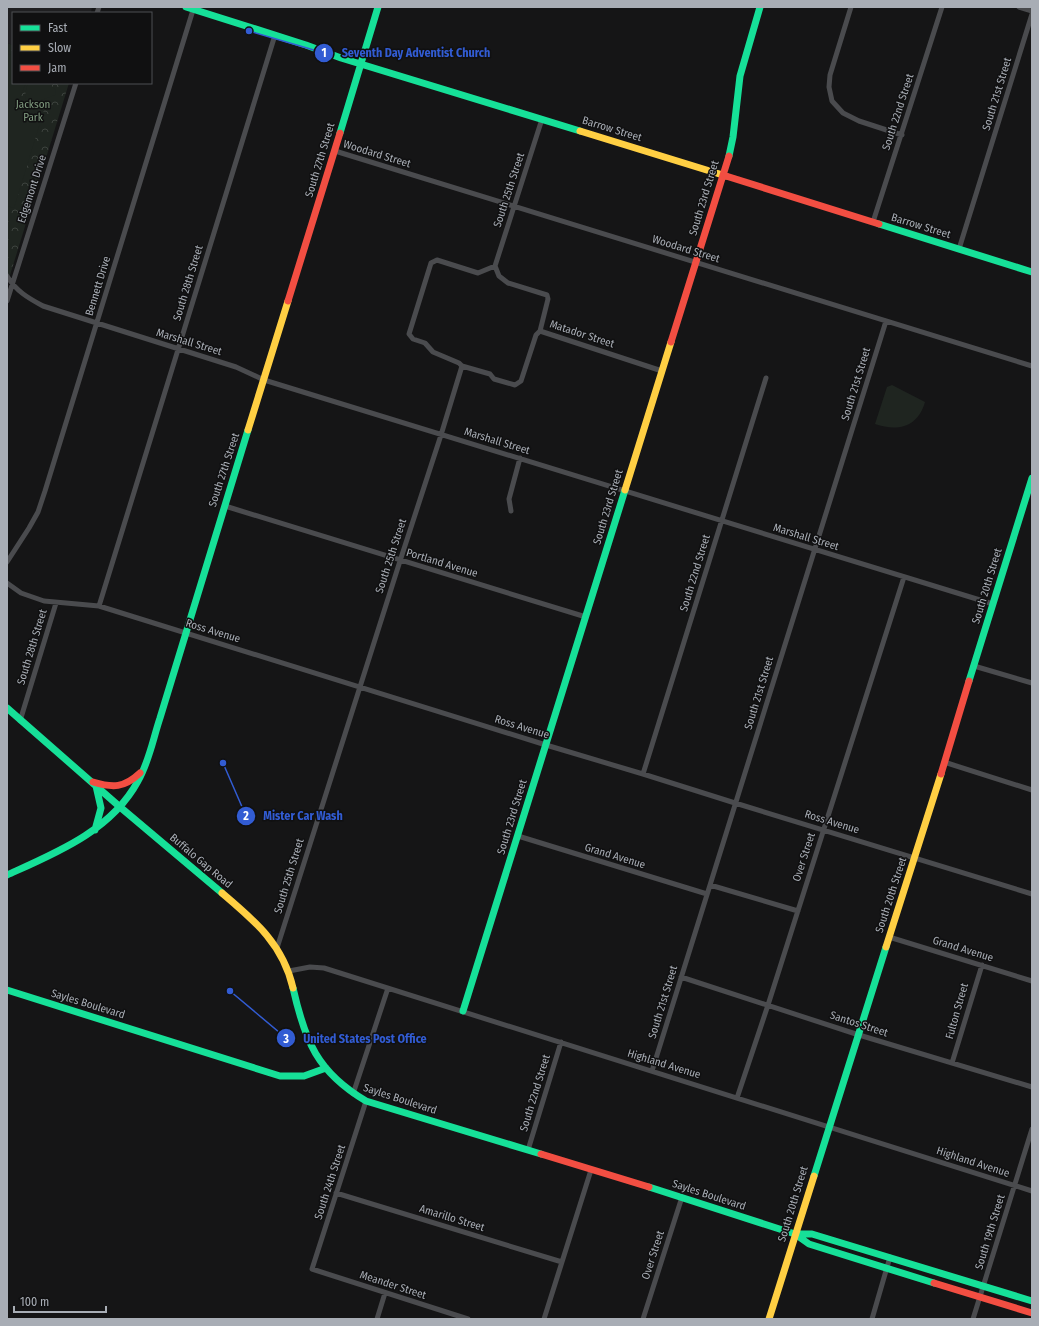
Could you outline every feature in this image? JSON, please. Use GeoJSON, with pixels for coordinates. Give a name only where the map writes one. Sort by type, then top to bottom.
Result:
{"type":"FeatureCollection","features":[{"type":"Feature","properties":{"kind":"main road","name":"Barrow Street"},"geometry":{"type":"LineString","coordinates":[[186,7],[362,64],[1032,272]]}},
{"type":"Feature","properties":{"kind":"main road","name":"South 27th Street"},"geometry":{"type":"LineString","coordinates":[[7,875],[66,849],[95,830],[120,807],[142,772],[362,64],[378,7]]}},
{"type":"Feature","properties":{"kind":"main road","name":"South 23rd Street"},"geometry":{"type":"LineString","coordinates":[[463,1011],[723,175],[733,137],[740,76],[760,7]]}},
{"type":"Feature","properties":{"kind":"main road","name":"South 20th Street"},"geometry":{"type":"LineString","coordinates":[[769,1319],[915,858],[1031,483]]}},
{"type":"Feature","properties":{"kind":"main road","name":"Buffalo Gap Road"},"geometry":{"type":"LineString","coordinates":[[7,708],[93,784],[255,921],[277,948],[289,971],[307,1034],[315,1054],[326,1068]]}},
{"type":"Feature","properties":{"kind":"main road"},"geometry":{"type":"LineString","coordinates":[[95,830],[101,808],[93,784],[102,785],[129,783],[142,772]]}},
{"type":"Feature","properties":{"kind":"main road","name":"Sayles Boulevard"},"geometry":{"type":"LineString","coordinates":[[7,990],[280,1076],[297,1078],[309,1076],[326,1068],[341,1085],[366,1101],[682,1197],[795,1234],[809,1244],[1032,1313]]}},
{"type":"Feature","properties":{"kind":"main road","name":"Sayles Boulevard"},"geometry":{"type":"LineString","coordinates":[[795,1234],[812,1234],[1032,1301]]}},
{"type":"Feature","properties":{"kind":"street"},"geometry":{"type":"LineString","coordinates":[[851,7],[830,75],[829,87],[832,101],[843,113],[859,122],[902,135]]}},
{"type":"Feature","properties":{"kind":"street","name":"South 22nd Street"},"geometry":{"type":"LineString","coordinates":[[873,222],[942,7]]}},
{"type":"Feature","properties":{"kind":"street"},"geometry":{"type":"LineString","coordinates":[[1019,7],[1032,12]]}},
{"type":"Feature","properties":{"kind":"street","name":"Bennett Drive"},"geometry":{"type":"LineString","coordinates":[[7,562],[38,512],[193,10]]}},
{"type":"Feature","properties":{"kind":"street","name":"South 21st Street"},"geometry":{"type":"LineString","coordinates":[[959,249],[1032,12]]}},
{"type":"Feature","properties":{"kind":"street","name":"South 28th Street"},"geometry":{"type":"LineString","coordinates":[[99,606],[275,35]]}},
{"type":"Feature","properties":{"kind":"street","name":"Edgemont Drive"},"geometry":{"type":"LineString","coordinates":[[7,301],[76,84]]}},
{"type":"Feature","properties":{"kind":"street","name":"South 25th Street"},"geometry":{"type":"LineString","coordinates":[[495,266],[542,119]]}},
{"type":"Feature","properties":{"kind":"street","name":"Woodard Street"},"geometry":{"type":"LineString","coordinates":[[334,151],[1032,366]]}},
{"type":"Feature","properties":{"kind":"street"},"geometry":{"type":"LineString","coordinates":[[462,366],[459,362],[433,352],[425,344],[413,339],[409,334],[431,263],[437,260],[478,273],[495,266],[499,276],[508,283],[547,295],[548,299],[540,331]]}},
{"type":"Feature","properties":{"kind":"street","name":"Marshall Street"},"geometry":{"type":"LineString","coordinates":[[7,276],[12,285],[26,297],[43,306],[178,350],[236,367],[264,380],[520,458],[722,522],[993,604]]}},
{"type":"Feature","properties":{"kind":"street","name":"South 21st Street"},"geometry":{"type":"LineString","coordinates":[[652,1071],[886,321]]}},
{"type":"Feature","properties":{"kind":"street","name":"Matador Street"},"geometry":{"type":"LineString","coordinates":[[462,366],[490,374],[494,378],[515,385],[521,380],[536,336],[540,331],[662,371]]}},
{"type":"Feature","properties":{"kind":"street","name":"South 25th Street"},"geometry":{"type":"LineString","coordinates":[[277,948],[400,560],[442,435],[462,366]]}},
{"type":"Feature","properties":{"kind":"street","name":"South 22nd Street"},"geometry":{"type":"LineString","coordinates":[[643,774],[766,378]]}},
{"type":"Feature","properties":{"kind":"street"},"geometry":{"type":"LineString","coordinates":[[510,511],[509,499],[520,458]]}},
{"type":"Feature","properties":{"kind":"street","name":"Portland Avenue"},"geometry":{"type":"LineString","coordinates":[[225,506],[586,617]]}},
{"type":"Feature","properties":{"kind":"street","name":"Over Street"},"geometry":{"type":"LineString","coordinates":[[737,1098],[904,577]]}},
{"type":"Feature","properties":{"kind":"street","name":"Ross Avenue"},"geometry":{"type":"LineString","coordinates":[[7,584],[21,593],[33,598],[56,603],[99,606],[360,688],[1032,894]]}},
{"type":"Feature","properties":{"kind":"street","name":"South 28th Street"},"geometry":{"type":"LineString","coordinates":[[20,721],[56,603]]}},
{"type":"Feature","properties":{"kind":"street"},"geometry":{"type":"LineString","coordinates":[[974,666],[1032,683]]}},
{"type":"Feature","properties":{"kind":"street"},"geometry":{"type":"LineString","coordinates":[[944,762],[1032,790]]}},
{"type":"Feature","properties":{"kind":"street","name":"Grand Avenue"},"geometry":{"type":"LineString","coordinates":[[518,836],[707,894]]}},
{"type":"Feature","properties":{"kind":"street"},"geometry":{"type":"LineString","coordinates":[[710,885],[798,911]]}},
{"type":"Feature","properties":{"kind":"street","name":"Grand Avenue"},"geometry":{"type":"LineString","coordinates":[[889,937],[1032,981]]}},
{"type":"Feature","properties":{"kind":"street","name":"Fulton Street"},"geometry":{"type":"LineString","coordinates":[[952,1063],[982,965]]}},
{"type":"Feature","properties":{"kind":"street","name":"Highland Avenue"},"geometry":{"type":"LineString","coordinates":[[289,971],[310,967],[324,968],[1032,1191]]}},
{"type":"Feature","properties":{"kind":"street","name":"Santos Street"},"geometry":{"type":"LineString","coordinates":[[681,977],[1032,1087]]}},
{"type":"Feature","properties":{"kind":"street"},"geometry":{"type":"LineString","coordinates":[[353,1094],[388,988]]}},
{"type":"Feature","properties":{"kind":"street","name":"South 22nd Street"},"geometry":{"type":"LineString","coordinates":[[528,1150],[562,1042]]}},
{"type":"Feature","properties":{"kind":"street","name":"South 24th Street"},"geometry":{"type":"LineString","coordinates":[[312,1269],[366,1101]]}},
{"type":"Feature","properties":{"kind":"street","name":"South 19th Street"},"geometry":{"type":"LineString","coordinates":[[973,1319],[1032,1129]]}},
{"type":"Feature","properties":{"kind":"street"},"geometry":{"type":"LineString","coordinates":[[544,1319],[591,1170]]}},
{"type":"Feature","properties":{"kind":"street","name":"Amarillo Street"},"geometry":{"type":"LineString","coordinates":[[336,1193],[562,1262]]}},
{"type":"Feature","properties":{"kind":"street","name":"Over Street"},"geometry":{"type":"LineString","coordinates":[[643,1319],[682,1197]]}},
{"type":"Feature","properties":{"kind":"street"},"geometry":{"type":"LineString","coordinates":[[872,1319],[890,1257]]}},
{"type":"Feature","properties":{"kind":"street","name":"Meander Street"},"geometry":{"type":"LineString","coordinates":[[312,1269],[468,1319]]}},
{"type":"Feature","properties":{"kind":"street"},"geometry":{"type":"LineString","coordinates":[[377,1319],[385,1293]]}},
{"type":"Feature","properties":{"kind":"shaded area"},"geometry":{"type":"Polygon","coordinates":[[[7,7],[92,7],[91,12],[12,12],[12,45],[7,43],[7,7]]]}},
{"type":"Feature","properties":{"kind":"green space","name":"Jackson Park"},"geometry":{"type":"Polygon","coordinates":[[[7,43],[12,45],[12,84],[69,84],[7,285],[7,43]]]}},
{"type":"Feature","properties":{"kind":"green space"},"geometry":{"type":"Polygon","coordinates":[[[7,54],[12,55],[12,84],[26,84],[18,102],[26,104],[26,89],[28,84],[50,84],[56,91],[55,95],[28,105],[44,110],[14,208],[7,206],[7,54]]]}},
{"type":"Feature","properties":{"kind":"green space"},"geometry":{"type":"Polygon","coordinates":[[[892,385],[925,402],[922,410],[912,422],[899,427],[875,424],[887,387],[892,385]]]}},
{"type":"Feature","properties":{"kind":"traffic: fast"},"geometry":{"type":"LineString","coordinates":[[186,7],[306,45],[341,58],[580,131]]}},
{"type":"Feature","properties":{"kind":"traffic: fast"},"geometry":{"type":"LineString","coordinates":[[340,133],[378,7]]}},
{"type":"Feature","properties":{"kind":"traffic: fast"},"geometry":{"type":"LineString","coordinates":[[729,156],[733,137],[740,76],[760,7]]}},
{"type":"Feature","properties":{"kind":"traffic: fast"},"geometry":{"type":"LineString","coordinates":[[879,224],[1032,272]]}},
{"type":"Feature","properties":{"kind":"traffic: fast"},"geometry":{"type":"LineString","coordinates":[[7,875],[63,849],[98,827],[113,814],[127,798],[142,774],[248,430]]}},
{"type":"Feature","properties":{"kind":"traffic: fast"},"geometry":{"type":"LineString","coordinates":[[969,681],[1032,478]]}},
{"type":"Feature","properties":{"kind":"traffic: fast"},"geometry":{"type":"LineString","coordinates":[[463,1011],[625,490]]}},
{"type":"Feature","properties":{"kind":"traffic: fast"},"geometry":{"type":"LineString","coordinates":[[7,708],[120,807],[222,893]]}},
{"type":"Feature","properties":{"kind":"traffic: fast"},"geometry":{"type":"LineString","coordinates":[[95,830],[101,808],[96,786]]}},
{"type":"Feature","properties":{"kind":"traffic: fast"},"geometry":{"type":"LineString","coordinates":[[814,1176],[886,947]]}},
{"type":"Feature","properties":{"kind":"traffic: fast"},"geometry":{"type":"LineString","coordinates":[[293,988],[308,1039],[316,1054],[336,1079],[349,1090],[366,1101],[541,1154]]}},
{"type":"Feature","properties":{"kind":"traffic: fast"},"geometry":{"type":"LineString","coordinates":[[7,990],[280,1076],[304,1076],[326,1068]]}},
{"type":"Feature","properties":{"kind":"traffic: fast"},"geometry":{"type":"LineString","coordinates":[[649,1187],[795,1234],[809,1244],[934,1283]]}},
{"type":"Feature","properties":{"kind":"traffic: fast"},"geometry":{"type":"LineString","coordinates":[[796,1234],[812,1234],[1032,1301]]}},
{"type":"Feature","properties":{"kind":"traffic: slow"},"geometry":{"type":"LineString","coordinates":[[580,131],[726,176]]}},
{"type":"Feature","properties":{"kind":"traffic: slow"},"geometry":{"type":"LineString","coordinates":[[248,430],[288,301]]}},
{"type":"Feature","properties":{"kind":"traffic: slow"},"geometry":{"type":"LineString","coordinates":[[625,490],[671,342]]}},
{"type":"Feature","properties":{"kind":"traffic: slow"},"geometry":{"type":"LineString","coordinates":[[886,947],[941,774]]}},
{"type":"Feature","properties":{"kind":"traffic: slow"},"geometry":{"type":"LineString","coordinates":[[222,893],[246,913],[275,946],[288,972],[293,988]]}},
{"type":"Feature","properties":{"kind":"traffic: slow"},"geometry":{"type":"LineString","coordinates":[[769,1319],[814,1176]]}},
{"type":"Feature","properties":{"kind":"traffic: jam"},"geometry":{"type":"LineString","coordinates":[[288,301],[340,133]]}},
{"type":"Feature","properties":{"kind":"traffic: jam"},"geometry":{"type":"LineString","coordinates":[[671,342],[729,156]]}},
{"type":"Feature","properties":{"kind":"traffic: jam"},"geometry":{"type":"LineString","coordinates":[[726,176],[879,224]]}},
{"type":"Feature","properties":{"kind":"traffic: jam"},"geometry":{"type":"LineString","coordinates":[[941,774],[969,681]]}},
{"type":"Feature","properties":{"kind":"traffic: jam"},"geometry":{"type":"LineString","coordinates":[[93,782],[112,786],[118,785],[129,782],[140,773]]}},
{"type":"Feature","properties":{"kind":"traffic: jam"},"geometry":{"type":"LineString","coordinates":[[541,1154],[649,1187]]}},
{"type":"Feature","properties":{"kind":"traffic: jam"},"geometry":{"type":"LineString","coordinates":[[934,1283],[1032,1313]]}},
{"type":"Feature","properties":{"kind":"place","name":"Seventh Day Adventist Church"},"geometry":{"type":"Point","coordinates":[249,31]}},
{"type":"Feature","properties":{"kind":"place","name":"Mister Car Wash"},"geometry":{"type":"Point","coordinates":[223,763]}},
{"type":"Feature","properties":{"kind":"place","name":"United States Post Office"},"geometry":{"type":"Point","coordinates":[230,991]}}]}
